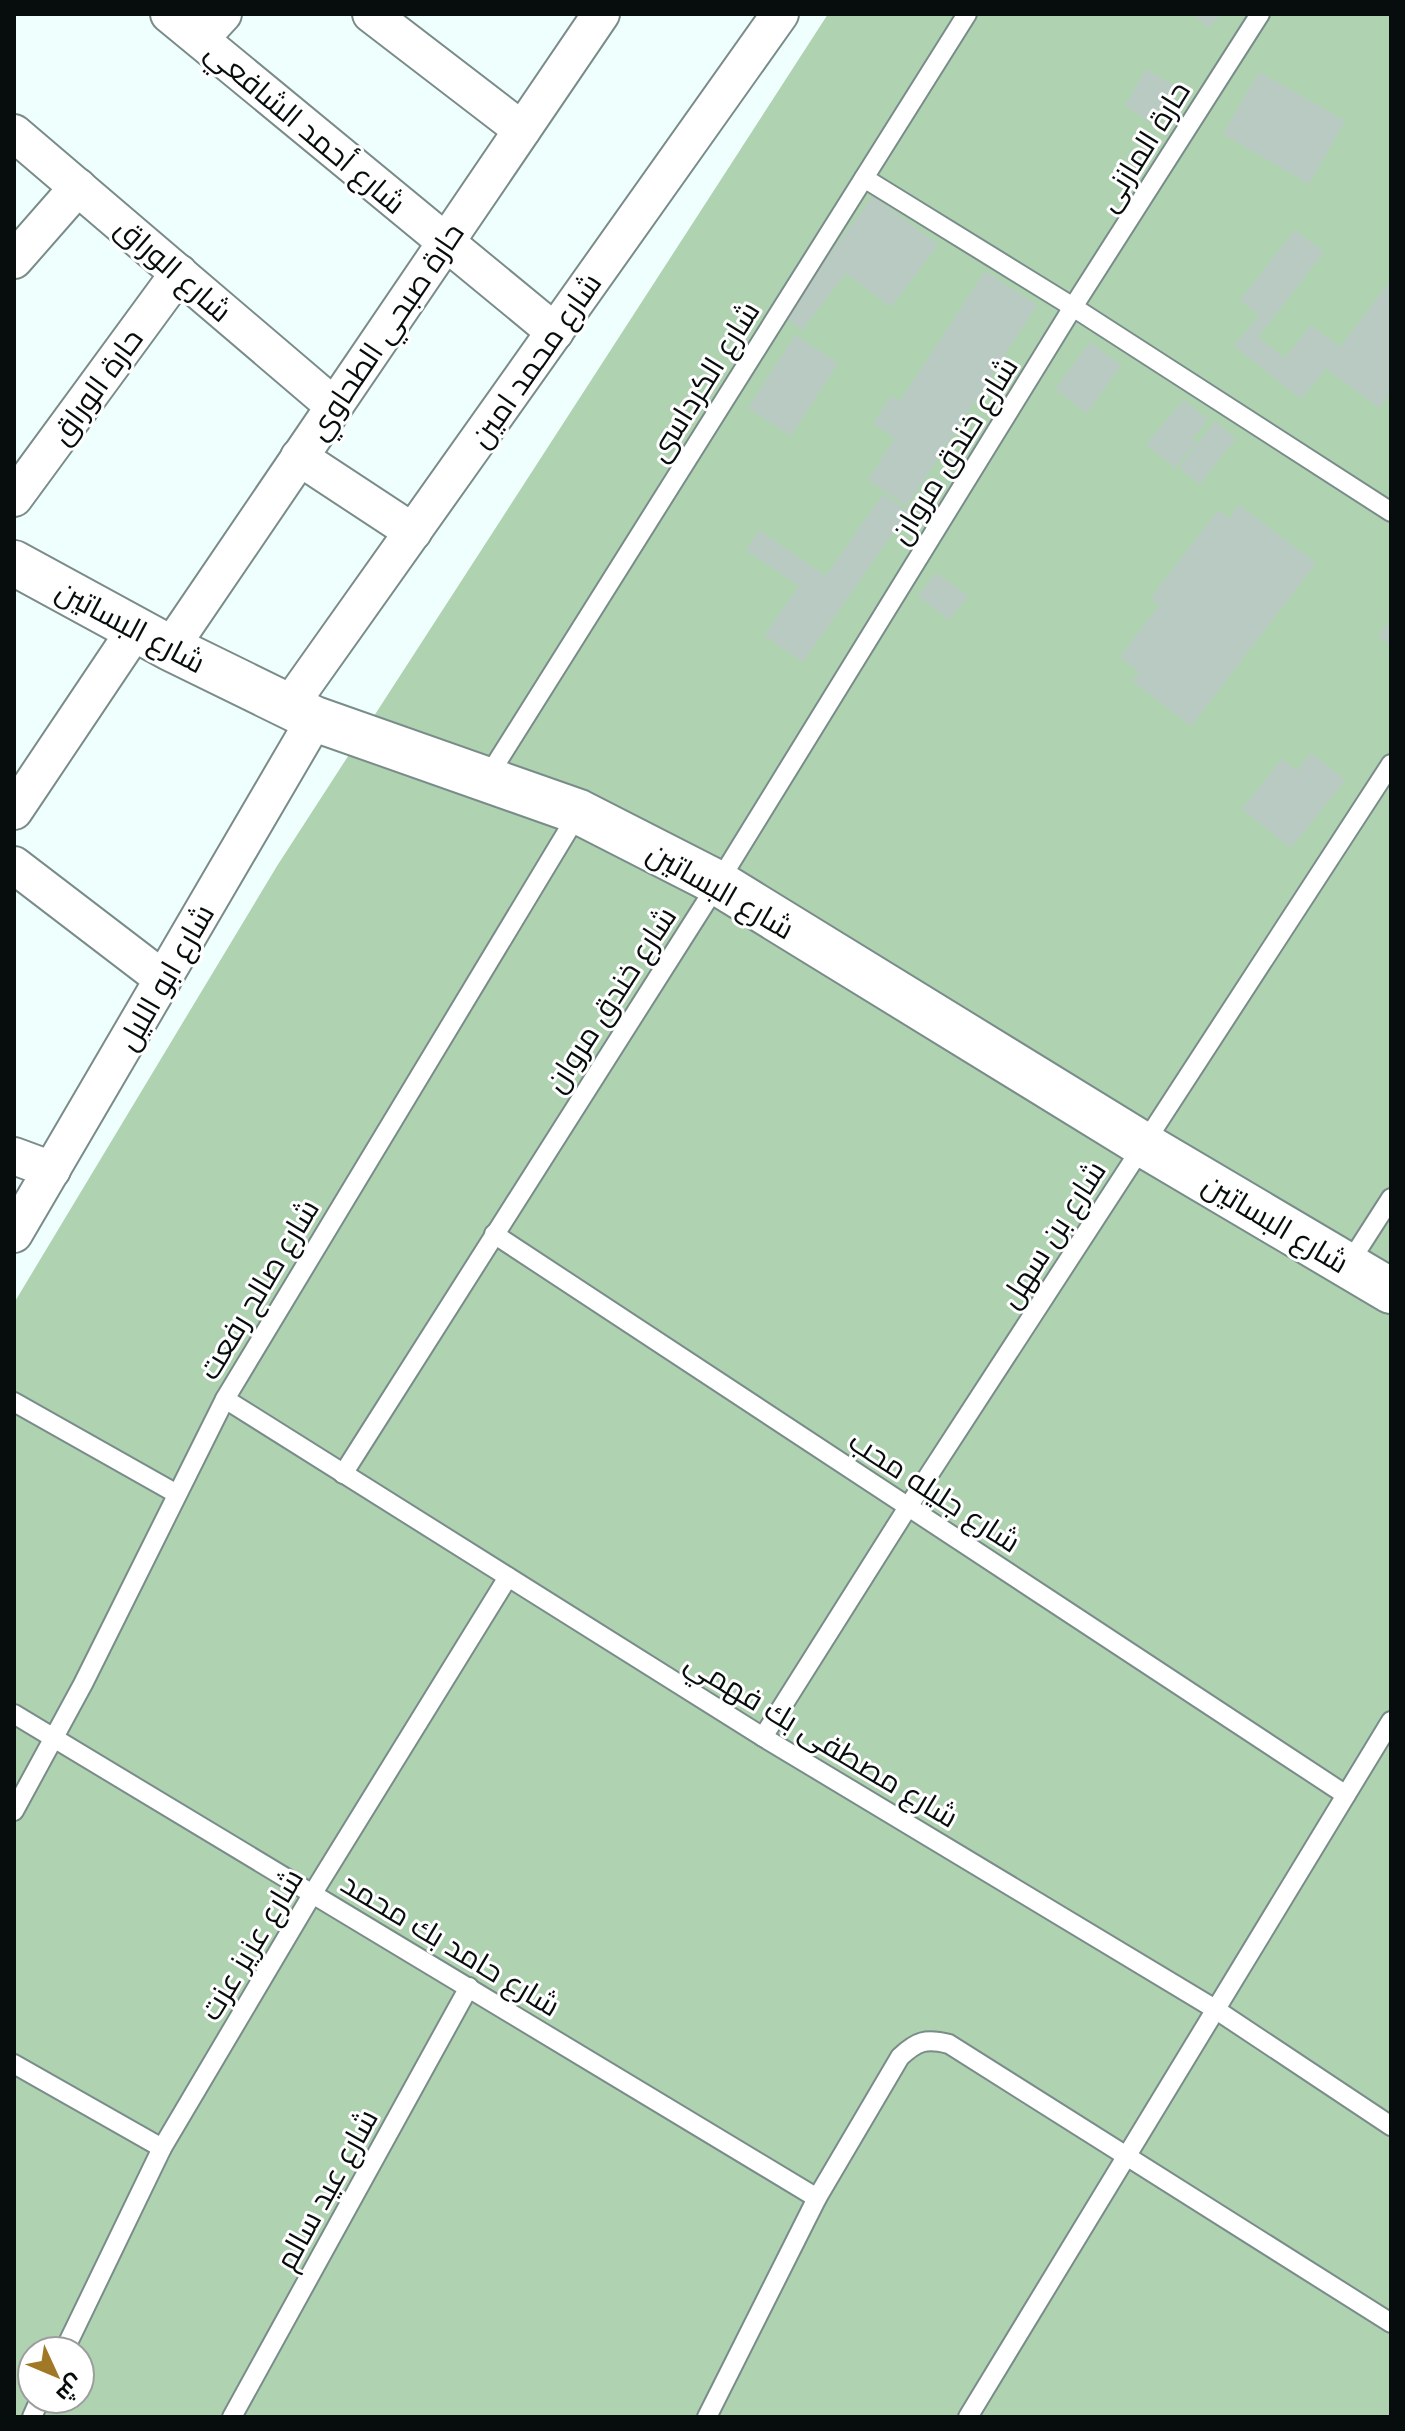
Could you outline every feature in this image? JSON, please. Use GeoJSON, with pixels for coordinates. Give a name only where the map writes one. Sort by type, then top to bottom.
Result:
{"type":"FeatureCollection","features":[{"type":"Feature","properties":{"kind":"street","name":"شارع أحمد الشافعي"},"geometry":{"type":"LineString","coordinates":[[169,14],[212,27],[445,242],[555,332]]}},
{"type":"Feature","properties":{"kind":"street"},"geometry":{"type":"LineString","coordinates":[[371,14],[522,130]]}},
{"type":"Feature","properties":{"kind":"street","name":"حارة صبحي الطحاوي"},"geometry":{"type":"LineString","coordinates":[[14,811],[299,457],[601,14]]}},
{"type":"Feature","properties":{"kind":"street","name":"شارع محمد امين"},"geometry":{"type":"LineString","coordinates":[[302,712],[413,532],[779,15]]}},
{"type":"Feature","properties":{"kind":"street","name":"شارع الوراق"},"geometry":{"type":"LineString","coordinates":[[14,133],[334,406]]}},
{"type":"Feature","properties":{"kind":"street"},"geometry":{"type":"LineString","coordinates":[[14,260],[78,187]]}},
{"type":"Feature","properties":{"kind":"street","name":"حارة الوراق"},"geometry":{"type":"LineString","coordinates":[[14,498],[179,273]]}},
{"type":"Feature","properties":{"kind":"street"},"geometry":{"type":"LineString","coordinates":[[299,457],[413,532]]}},
{"type":"Feature","properties":{"kind":"street","name":"شارع البساتين"},"geometry":{"type":"LineString","coordinates":[[14,563],[153,638],[302,712],[579,812],[718,883],[1144,1145],[1391,1291]]}},
{"type":"Feature","properties":{"kind":"street","name":"شارع ابو الليل"},"geometry":{"type":"LineString","coordinates":[[14,1234],[163,979],[302,712]]}},
{"type":"Feature","properties":{"kind":"street"},"geometry":{"type":"LineString","coordinates":[[14,865],[163,979]]}},
{"type":"Feature","properties":{"kind":"street"},"geometry":{"type":"LineString","coordinates":[[14,1156],[52,1170]]}},
{"type":"Feature","properties":{"kind":"lane","name":"شارع الكرداسى"},"geometry":{"type":"LineString","coordinates":[[487,778],[967,14]]}},
{"type":"Feature","properties":{"kind":"lane","name":"حارة المازنى"},"geometry":{"type":"LineString","coordinates":[[1073,307],[1260,14]]}},
{"type":"Feature","properties":{"kind":"lane"},"geometry":{"type":"LineString","coordinates":[[864,178],[1073,307],[1391,512]]}},
{"type":"Feature","properties":{"kind":"lane","name":"شارع خندق مروان"},"geometry":{"type":"LineString","coordinates":[[343,1474],[718,883],[1073,307]]}},
{"type":"Feature","properties":{"kind":"lane","name":"شارع بن سهل"},"geometry":{"type":"LineString","coordinates":[[763,1737],[908,1507],[1391,764]]}},
{"type":"Feature","properties":{"kind":"lane","name":"شارع صالح رفعت"},"geometry":{"type":"LineString","coordinates":[[14,1811],[55,1738],[225,1399],[579,812]]}},
{"type":"Feature","properties":{"kind":"lane"},"geometry":{"type":"LineString","coordinates":[[1348,1265],[1391,1198]]}},
{"type":"Feature","properties":{"kind":"lane","name":"شارع جليله محب"},"geometry":{"type":"LineString","coordinates":[[494,1234],[1346,1795]]}},
{"type":"Feature","properties":{"kind":"lane","name":"شارع مصطفى بك فهمي"},"geometry":{"type":"LineString","coordinates":[[225,1399],[763,1737],[1215,2009],[1391,2126]]}},
{"type":"Feature","properties":{"kind":"lane"},"geometry":{"type":"LineString","coordinates":[[14,1402],[177,1494]]}},
{"type":"Feature","properties":{"kind":"lane","name":"شارع عزيز عزت"},"geometry":{"type":"LineString","coordinates":[[72,2335],[162,2148],[313,1893],[508,1577]]}},
{"type":"Feature","properties":{"kind":"lane","name":"شارع حامد بك محمد"},"geometry":{"type":"LineString","coordinates":[[14,1714],[817,2198]]}},
{"type":"Feature","properties":{"kind":"lane"},"geometry":{"type":"LineString","coordinates":[[968,2417],[1391,1721]]}},
{"type":"Feature","properties":{"kind":"lane","name":"شارع عيد سالم"},"geometry":{"type":"LineString","coordinates":[[232,2417],[469,1987]]}},
{"type":"Feature","properties":{"kind":"lane"},"geometry":{"type":"LineString","coordinates":[[707,2417],[817,2198],[900,2057],[916,2042],[931,2039],[949,2044],[1391,2323]]}},
{"type":"Feature","properties":{"kind":"lane"},"geometry":{"type":"LineString","coordinates":[[14,2064],[162,2148]]}},
{"type":"Feature","properties":{"kind":"green space"},"geometry":{"type":"Polygon","coordinates":[[[828,14],[1391,14],[1391,2417],[14,2417],[14,1303],[277,866],[828,14]]]}},
{"type":"Feature","properties":{"kind":"building"},"geometry":{"type":"Polygon","coordinates":[[[1192,14],[1221,14],[1209,28],[1192,14]]]}},
{"type":"Feature","properties":{"kind":"building"},"geometry":{"type":"Polygon","coordinates":[[[1146,69],[1173,85],[1151,122],[1125,106],[1146,69]]]}},
{"type":"Feature","properties":{"kind":"building"},"geometry":{"type":"Polygon","coordinates":[[[1259,72],[1345,121],[1309,184],[1223,134],[1259,72]]]}},
{"type":"Feature","properties":{"kind":"building"},"geometry":{"type":"Polygon","coordinates":[[[873,196],[938,245],[891,307],[846,273],[802,330],[783,316],[873,196]]]}},
{"type":"Feature","properties":{"kind":"building"},"geometry":{"type":"Polygon","coordinates":[[[1295,230],[1324,252],[1258,337],[1285,358],[1311,325],[1340,347],[1391,280],[1391,392],[1379,408],[1326,368],[1301,399],[1234,346],[1259,315],[1240,300],[1295,230]]]}},
{"type":"Feature","properties":{"kind":"building"},"geometry":{"type":"Polygon","coordinates":[[[985,271],[1037,305],[907,506],[868,480],[895,438],[873,424],[891,396],[900,401],[985,271]]]}},
{"type":"Feature","properties":{"kind":"building"},"geometry":{"type":"Polygon","coordinates":[[[795,335],[838,363],[791,436],[748,408],[795,335]]]}},
{"type":"Feature","properties":{"kind":"building"},"geometry":{"type":"Polygon","coordinates":[[[1090,342],[1121,365],[1087,413],[1055,389],[1090,342]]]}},
{"type":"Feature","properties":{"kind":"building"},"geometry":{"type":"Polygon","coordinates":[[[1184,400],[1208,420],[1192,438],[1197,442],[1175,468],[1146,444],[1184,400]]]}},
{"type":"Feature","properties":{"kind":"building"},"geometry":{"type":"Polygon","coordinates":[[[1215,421],[1236,438],[1200,484],[1179,468],[1215,421]]]}},
{"type":"Feature","properties":{"kind":"building"},"geometry":{"type":"Polygon","coordinates":[[[883,494],[908,511],[803,662],[764,636],[799,586],[746,550],[759,530],[826,576],[883,494]]]}},
{"type":"Feature","properties":{"kind":"building"},"geometry":{"type":"Polygon","coordinates":[[[1239,505],[1316,563],[1191,726],[1132,681],[1139,672],[1120,657],[1159,605],[1151,598],[1218,510],[1229,519],[1239,505]]]}},
{"type":"Feature","properties":{"kind":"building"},"geometry":{"type":"Polygon","coordinates":[[[936,573],[968,596],[949,620],[918,596],[936,573]]]}},
{"type":"Feature","properties":{"kind":"building"},"geometry":{"type":"Polygon","coordinates":[[[1391,619],[1391,646],[1378,636],[1391,619]]]}},
{"type":"Feature","properties":{"kind":"building"},"geometry":{"type":"Polygon","coordinates":[[[1311,753],[1345,780],[1291,848],[1242,809],[1282,759],[1297,771],[1311,753]]]}}]}
